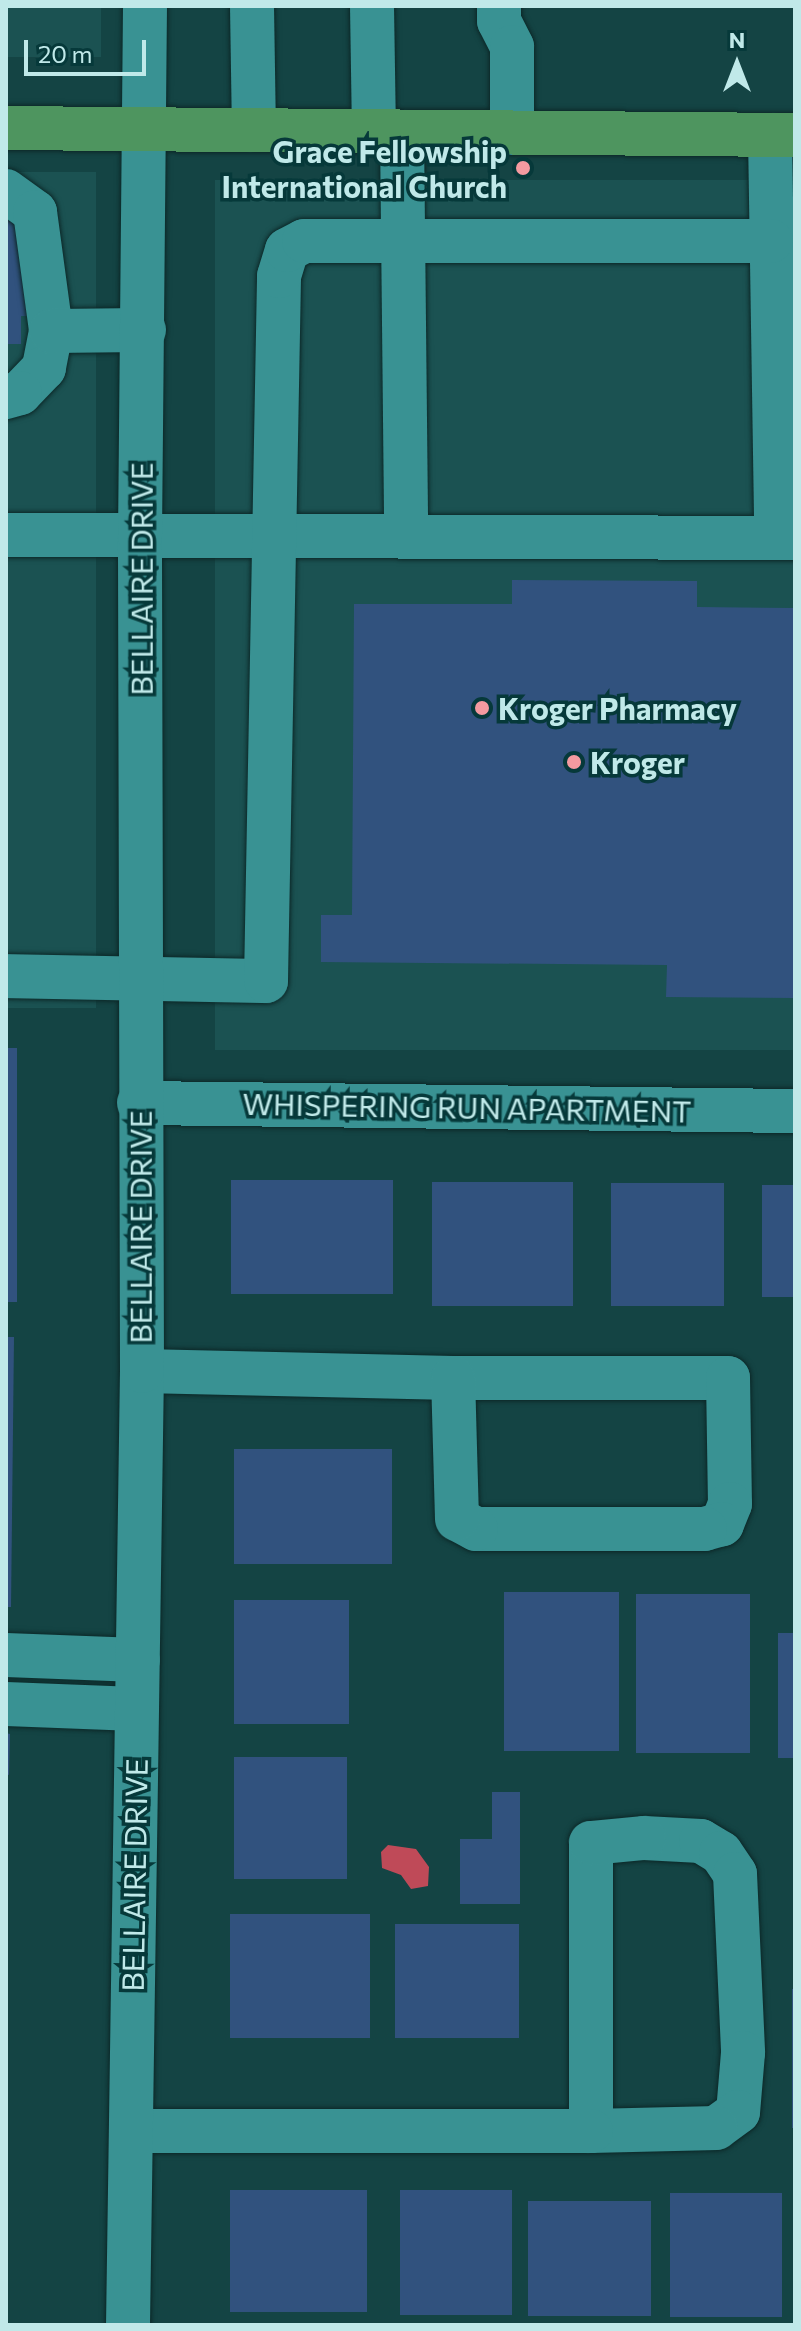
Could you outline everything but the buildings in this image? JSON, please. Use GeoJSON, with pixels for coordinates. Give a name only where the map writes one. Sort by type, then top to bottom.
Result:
{"type":"FeatureCollection","features":[{"type":"Feature","properties":{"kind":"main road"},"geometry":{"type":"LineString","coordinates":[[6,128],[782,135]]}},
{"type":"Feature","properties":{"kind":"street","name":"BELLAIRE DRIVE"},"geometry":{"type":"LineString","coordinates":[[128,2325],[142,1371],[139,978],[145,6]]}},
{"type":"Feature","properties":{"kind":"street"},"geometry":{"type":"LineString","coordinates":[[252,6],[254,130]]}},
{"type":"Feature","properties":{"kind":"street"},"geometry":{"type":"LineString","coordinates":[[372,6],[403,242],[406,535]]}},
{"type":"Feature","properties":{"kind":"street"},"geometry":{"type":"LineString","coordinates":[[499,6],[499,21],[512,47],[512,133]]}},
{"type":"Feature","properties":{"kind":"street"},"geometry":{"type":"LineString","coordinates":[[6,535],[785,538],[779,224],[782,135]]}},
{"type":"Feature","properties":{"kind":"street"},"geometry":{"type":"LineString","coordinates":[[6,191],[35,212],[51,331],[44,368],[20,393],[6,397]]}},
{"type":"Feature","properties":{"kind":"street"},"geometry":{"type":"LineString","coordinates":[[6,976],[266,981],[279,276],[287,250],[304,241],[403,242],[779,224]]}},
{"type":"Feature","properties":{"kind":"street"},"geometry":{"type":"LineString","coordinates":[[51,331],[144,330]]}},
{"type":"Feature","properties":{"kind":"street","name":"WHISPERING RUN APARTMENT"},"geometry":{"type":"LineString","coordinates":[[139,1103],[795,1111]]}},
{"type":"Feature","properties":{"kind":"street"},"geometry":{"type":"LineString","coordinates":[[142,1371],[453,1378],[728,1378],[730,1504],[722,1524],[705,1529],[476,1529],[457,1519],[453,1378]]}},
{"type":"Feature","properties":{"kind":"street"},"geometry":{"type":"LineString","coordinates":[[6,1655],[138,1660]]}},
{"type":"Feature","properties":{"kind":"street"},"geometry":{"type":"LineString","coordinates":[[6,1704],[136,1709]]}},
{"type":"Feature","properties":{"kind":"street"},"geometry":{"type":"LineString","coordinates":[[131,2131],[591,2131],[716,2128],[738,2112],[743,2053],[735,1874],[721,1853],[701,1841],[644,1838],[591,1843],[591,2131]]}},
{"type":"Feature","properties":{"kind":"shaded area"},"geometry":{"type":"Polygon","coordinates":[[[6,6],[101,6],[101,57],[6,57],[6,6]]]}},
{"type":"Feature","properties":{"kind":"shaded area"},"geometry":{"type":"Polygon","coordinates":[[[6,172],[96,172],[96,1008],[6,1008],[6,172]]]}},
{"type":"Feature","properties":{"kind":"shaded area"},"geometry":{"type":"Polygon","coordinates":[[[215,180],[795,180],[795,1050],[215,1050],[215,180]]]}},
{"type":"Feature","properties":{"kind":"shaded area"},"geometry":{"type":"Polygon","coordinates":[[[388,1845],[416,1849],[429,1867],[428,1886],[411,1889],[401,1875],[382,1868],[381,1852],[388,1845]]]}},
{"type":"Feature","properties":{"kind":"place","name":"Grace Fellowship International Church"},"geometry":{"type":"Point","coordinates":[523,168]}},
{"type":"Feature","properties":{"kind":"place","name":"Kroger Pharmacy"},"geometry":{"type":"Point","coordinates":[482,708]}},
{"type":"Feature","properties":{"kind":"place","name":"Kroger"},"geometry":{"type":"Point","coordinates":[574,762]}}]}
